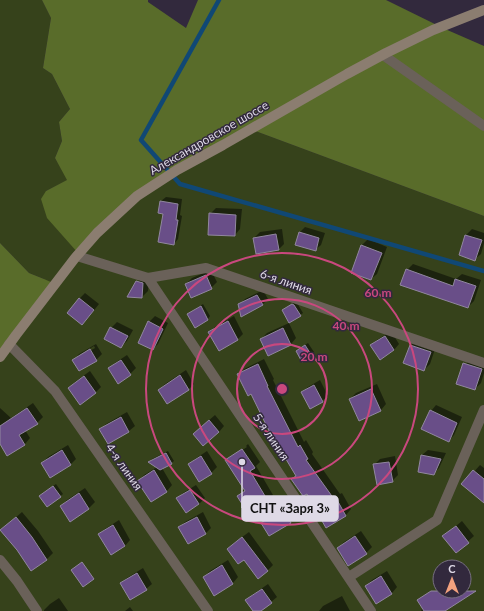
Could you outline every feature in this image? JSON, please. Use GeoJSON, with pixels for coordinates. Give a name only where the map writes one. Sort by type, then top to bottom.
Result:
{"type":"FeatureCollection","features":[{"type":"Feature","properties":{"kind":"street","name":"Александровское шоссе"},"geometry":{"type":"LineString","coordinates":[[0,357],[77,256],[97,233],[136,197],[184,166],[229,142],[347,74],[433,30],[484,10]]}},
{"type":"Feature","properties":{"kind":"street"},"geometry":{"type":"LineString","coordinates":[[383,55],[484,126]]}},
{"type":"Feature","properties":{"kind":"street","name":"6-я линия"},"geometry":{"type":"LineString","coordinates":[[77,256],[148,278],[206,268],[484,363]]}},
{"type":"Feature","properties":{"kind":"street","name":"5-я линия"},"geometry":{"type":"LineString","coordinates":[[148,278],[371,611]]}},
{"type":"Feature","properties":{"kind":"street","name":"4-я линия"},"geometry":{"type":"LineString","coordinates":[[9,344],[55,391],[208,611]]}},
{"type":"Feature","properties":{"kind":"street"},"geometry":{"type":"LineString","coordinates":[[349,577],[437,520],[484,410]]}},
{"type":"Feature","properties":{"kind":"street"},"geometry":{"type":"LineString","coordinates":[[0,560],[17,581],[37,611]]}},
{"type":"Feature","properties":{"kind":"green space"},"geometry":{"type":"Polygon","coordinates":[[[0,0],[42,0],[51,18],[43,68],[52,74],[70,109],[59,122],[62,141],[55,158],[68,180],[46,191],[136,197],[247,128],[484,216],[484,611],[0,611],[0,357],[44,279],[29,273],[0,243],[0,0]]]}},
{"type":"Feature","properties":{"kind":"green space"},"geometry":{"type":"Polygon","coordinates":[[[42,0],[148,0],[148,2],[186,28],[198,0],[386,0],[484,46],[484,216],[247,128],[136,197],[78,253],[47,218],[41,199],[46,191],[67,180],[55,158],[62,141],[59,122],[70,109],[52,74],[43,68],[51,18],[42,0]]]}},
{"type":"Feature","properties":{"kind":"green space"},"geometry":{"type":"Polygon","coordinates":[[[0,243],[29,273],[53,283],[0,357],[0,243]]]}},
{"type":"Feature","properties":{"kind":"building"},"geometry":{"type":"Polygon","coordinates":[[[160,201],[178,204],[176,220],[178,220],[174,245],[158,242],[163,214],[158,213],[160,201]]]}},
{"type":"Feature","properties":{"kind":"building"},"geometry":{"type":"Polygon","coordinates":[[[209,213],[236,215],[235,236],[208,235],[209,213]]]}},
{"type":"Feature","properties":{"kind":"building"},"geometry":{"type":"Polygon","coordinates":[[[299,232],[319,238],[316,251],[295,245],[299,232]]]}},
{"type":"Feature","properties":{"kind":"building"},"geometry":{"type":"Polygon","coordinates":[[[276,234],[279,250],[256,254],[253,238],[276,234]]]}},
{"type":"Feature","properties":{"kind":"building"},"geometry":{"type":"Polygon","coordinates":[[[465,235],[482,240],[475,261],[459,255],[465,235]]]}},
{"type":"Feature","properties":{"kind":"building"},"geometry":{"type":"Polygon","coordinates":[[[361,245],[382,253],[371,280],[351,273],[361,245]]]}},
{"type":"Feature","properties":{"kind":"building"},"geometry":{"type":"Polygon","coordinates":[[[406,269],[453,286],[455,279],[476,286],[468,308],[400,285],[406,269]]]}},
{"type":"Feature","properties":{"kind":"building"},"geometry":{"type":"Polygon","coordinates":[[[206,275],[212,289],[191,298],[185,284],[206,275]]]}},
{"type":"Feature","properties":{"kind":"building"},"geometry":{"type":"Polygon","coordinates":[[[136,281],[143,283],[142,298],[127,297],[136,281]]]}},
{"type":"Feature","properties":{"kind":"building"},"geometry":{"type":"Polygon","coordinates":[[[257,295],[263,305],[241,317],[238,304],[257,295]]]}},
{"type":"Feature","properties":{"kind":"building"},"geometry":{"type":"Polygon","coordinates":[[[79,298],[94,310],[82,325],[67,313],[79,298]]]}},
{"type":"Feature","properties":{"kind":"building"},"geometry":{"type":"Polygon","coordinates":[[[292,304],[301,316],[289,323],[282,310],[292,304]]]}},
{"type":"Feature","properties":{"kind":"building"},"geometry":{"type":"Polygon","coordinates":[[[201,306],[208,320],[195,328],[187,314],[201,306]]]}},
{"type":"Feature","properties":{"kind":"building"},"geometry":{"type":"Polygon","coordinates":[[[148,321],[163,329],[153,350],[138,343],[148,321]]]}},
{"type":"Feature","properties":{"kind":"building"},"geometry":{"type":"Polygon","coordinates":[[[228,321],[238,340],[219,351],[208,332],[228,321]]]}},
{"type":"Feature","properties":{"kind":"building"},"geometry":{"type":"Polygon","coordinates":[[[110,327],[128,336],[121,348],[104,339],[110,327]]]}},
{"type":"Feature","properties":{"kind":"building"},"geometry":{"type":"Polygon","coordinates":[[[283,328],[291,345],[268,356],[260,339],[283,328]]]}},
{"type":"Feature","properties":{"kind":"building"},"geometry":{"type":"Polygon","coordinates":[[[385,336],[394,350],[380,360],[370,345],[385,336]]]}},
{"type":"Feature","properties":{"kind":"building"},"geometry":{"type":"Polygon","coordinates":[[[305,345],[312,356],[302,362],[296,351],[305,345]]]}},
{"type":"Feature","properties":{"kind":"building"},"geometry":{"type":"Polygon","coordinates":[[[410,345],[431,352],[424,371],[403,363],[410,345]]]}},
{"type":"Feature","properties":{"kind":"building"},"geometry":{"type":"Polygon","coordinates":[[[90,349],[97,361],[79,371],[72,360],[90,349]]]}},
{"type":"Feature","properties":{"kind":"building"},"geometry":{"type":"Polygon","coordinates":[[[121,360],[131,375],[118,384],[108,368],[121,360]]]}},
{"type":"Feature","properties":{"kind":"building"},"geometry":{"type":"Polygon","coordinates":[[[463,363],[482,369],[475,390],[456,384],[463,363]]]}},
{"type":"Feature","properties":{"kind":"building"},"geometry":{"type":"Polygon","coordinates":[[[258,364],[267,386],[298,447],[300,445],[308,459],[306,460],[334,499],[336,498],[346,516],[326,528],[307,494],[303,496],[291,479],[296,476],[273,439],[251,394],[248,396],[237,374],[258,364]]]}},
{"type":"Feature","properties":{"kind":"building"},"geometry":{"type":"Polygon","coordinates":[[[180,375],[189,390],[167,404],[158,390],[180,375]]]}},
{"type":"Feature","properties":{"kind":"building"},"geometry":{"type":"Polygon","coordinates":[[[84,376],[96,393],[80,405],[68,388],[84,376]]]}},
{"type":"Feature","properties":{"kind":"building"},"geometry":{"type":"Polygon","coordinates":[[[314,385],[323,402],[310,409],[301,392],[314,385]]]}},
{"type":"Feature","properties":{"kind":"building"},"geometry":{"type":"Polygon","coordinates":[[[371,389],[381,411],[359,421],[349,399],[371,389]]]}},
{"type":"Feature","properties":{"kind":"building"},"geometry":{"type":"Polygon","coordinates":[[[27,408],[38,424],[19,435],[25,445],[7,456],[0,444],[0,426],[27,408]]]}},
{"type":"Feature","properties":{"kind":"building"},"geometry":{"type":"Polygon","coordinates":[[[430,410],[457,423],[449,442],[421,429],[430,410]]]}},
{"type":"Feature","properties":{"kind":"building"},"geometry":{"type":"Polygon","coordinates":[[[121,417],[129,432],[108,444],[99,429],[121,417]]]}},
{"type":"Feature","properties":{"kind":"building"},"geometry":{"type":"Polygon","coordinates":[[[209,420],[219,432],[203,446],[193,434],[209,420]]]}},
{"type":"Feature","properties":{"kind":"building"},"geometry":{"type":"Polygon","coordinates":[[[242,449],[255,468],[250,471],[268,501],[247,512],[237,496],[245,491],[225,460],[242,449]]]}},
{"type":"Feature","properties":{"kind":"building"},"geometry":{"type":"Polygon","coordinates":[[[62,450],[71,465],[50,478],[41,463],[62,450]]]}},
{"type":"Feature","properties":{"kind":"building"},"geometry":{"type":"Polygon","coordinates":[[[166,453],[172,464],[160,470],[148,462],[166,453]]]}},
{"type":"Feature","properties":{"kind":"building"},"geometry":{"type":"Polygon","coordinates":[[[421,455],[441,459],[434,475],[418,472],[421,455]]]}},
{"type":"Feature","properties":{"kind":"building"},"geometry":{"type":"Polygon","coordinates":[[[201,456],[212,474],[199,482],[188,464],[201,456]]]}},
{"type":"Feature","properties":{"kind":"building"},"geometry":{"type":"Polygon","coordinates":[[[389,462],[393,482],[377,485],[373,464],[389,462]]]}},
{"type":"Feature","properties":{"kind":"building"},"geometry":{"type":"Polygon","coordinates":[[[154,470],[167,492],[151,502],[137,481],[154,470]]]}},
{"type":"Feature","properties":{"kind":"building"},"geometry":{"type":"Polygon","coordinates":[[[473,470],[484,479],[484,503],[461,484],[473,470]]]}},
{"type":"Feature","properties":{"kind":"building"},"geometry":{"type":"Polygon","coordinates":[[[53,486],[61,497],[47,507],[39,496],[53,486]]]}},
{"type":"Feature","properties":{"kind":"building"},"geometry":{"type":"Polygon","coordinates":[[[190,490],[199,504],[186,513],[176,498],[190,490]]]}},
{"type":"Feature","properties":{"kind":"building"},"geometry":{"type":"Polygon","coordinates":[[[79,493],[89,509],[70,522],[60,506],[79,493]]]}},
{"type":"Feature","properties":{"kind":"building"},"geometry":{"type":"Polygon","coordinates":[[[282,508],[291,523],[269,536],[261,523],[282,508]]]}},
{"type":"Feature","properties":{"kind":"building"},"geometry":{"type":"Polygon","coordinates":[[[16,517],[32,537],[47,560],[31,571],[17,550],[0,530],[16,517]]]}},
{"type":"Feature","properties":{"kind":"building"},"geometry":{"type":"Polygon","coordinates":[[[197,517],[206,534],[188,544],[178,527],[197,517]]]}},
{"type":"Feature","properties":{"kind":"building"},"geometry":{"type":"Polygon","coordinates":[[[113,525],[125,546],[111,555],[98,534],[113,525]]]}},
{"type":"Feature","properties":{"kind":"building"},"geometry":{"type":"Polygon","coordinates":[[[456,526],[469,543],[456,553],[442,536],[456,526]]]}},
{"type":"Feature","properties":{"kind":"building"},"geometry":{"type":"Polygon","coordinates":[[[355,536],[367,554],[348,566],[337,548],[355,536]]]}},
{"type":"Feature","properties":{"kind":"building"},"geometry":{"type":"Polygon","coordinates":[[[242,537],[268,571],[258,579],[244,560],[238,564],[227,549],[242,537]]]}},
{"type":"Feature","properties":{"kind":"building"},"geometry":{"type":"Polygon","coordinates":[[[82,562],[94,579],[83,587],[71,570],[82,562]]]}},
{"type":"Feature","properties":{"kind":"building"},"geometry":{"type":"Polygon","coordinates":[[[222,565],[233,584],[214,596],[203,577],[222,565]]]}},
{"type":"Feature","properties":{"kind":"building"},"geometry":{"type":"Polygon","coordinates":[[[137,573],[147,590],[130,600],[120,583],[137,573]]]}},
{"type":"Feature","properties":{"kind":"building"},"geometry":{"type":"Polygon","coordinates":[[[381,576],[392,594],[376,604],[365,586],[381,576]]]}},
{"type":"Feature","properties":{"kind":"building"},"geometry":{"type":"Polygon","coordinates":[[[262,589],[272,603],[261,611],[253,611],[245,600],[262,589]]]}},
{"type":"Feature","properties":{"kind":"building"},"geometry":{"type":"Polygon","coordinates":[[[431,591],[432,599],[464,599],[445,611],[424,611],[417,600],[431,591]]]}},
{"type":"Feature","properties":{"kind":"waterway"},"geometry":{"type":"LineString","coordinates":[[219,0],[141,140],[180,184],[484,271]]}},
{"type":"Feature","properties":{"kind":"place","name":"СНТ «Заря 3»"},"geometry":{"type":"Point","coordinates":[242,462]}}]}
